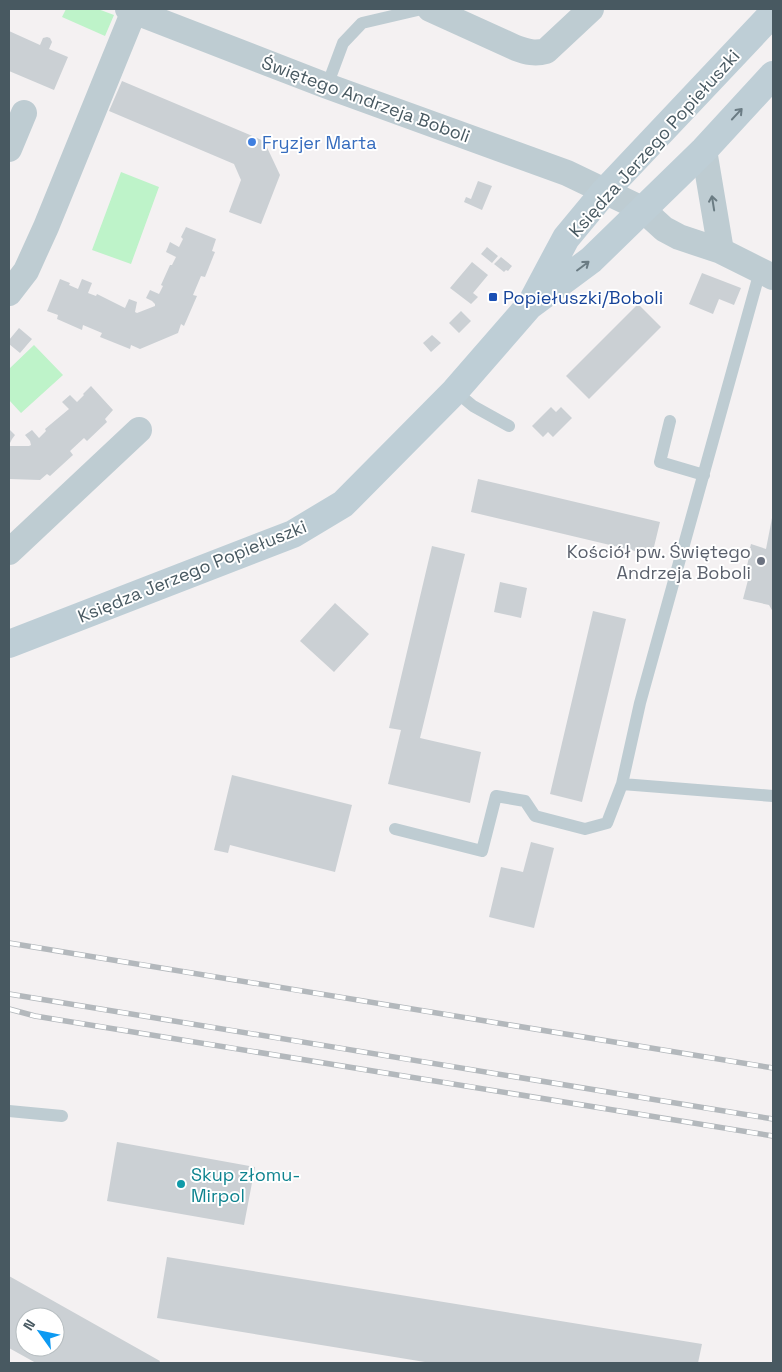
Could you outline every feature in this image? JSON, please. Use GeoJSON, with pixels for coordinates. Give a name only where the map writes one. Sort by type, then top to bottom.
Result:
{"type":"FeatureCollection","features":[{"type":"Feature","properties":{"kind":"street"},"geometry":{"type":"LineString","coordinates":[[430,9],[516,48],[537,54],[546,51],[591,9]]}},
{"type":"Feature","properties":{"kind":"street","name":"Świętego Andrzeja Boboli"},"geometry":{"type":"LineString","coordinates":[[131,10],[327,86],[567,172],[642,209]]}},
{"type":"Feature","properties":{"kind":"street"},"geometry":{"type":"LineString","coordinates":[[9,293],[26,271],[46,227],[131,10]]}},
{"type":"Feature","properties":{"kind":"street","name":"Księdza Jerzego Popiełuszki"},"geometry":{"type":"LineString","coordinates":[[529,306],[566,238],[604,191],[773,13]]}},
{"type":"Feature","properties":{"kind":"street","name":"Księdza Jerzego Popiełuszki"},"geometry":{"type":"LineString","coordinates":[[9,644],[293,534],[343,504],[455,391],[529,306],[591,260],[704,150],[773,76]]}},
{"type":"Feature","properties":{"kind":"street"},"geometry":{"type":"LineString","coordinates":[[9,149],[24,113]]}},
{"type":"Feature","properties":{"kind":"street"},"geometry":{"type":"LineString","coordinates":[[704,150],[721,251]]}},
{"type":"Feature","properties":{"kind":"street"},"geometry":{"type":"LineString","coordinates":[[642,209],[674,214],[687,221],[721,251],[767,274]]}},
{"type":"Feature","properties":{"kind":"street"},"geometry":{"type":"LineString","coordinates":[[9,552],[139,430]]}},
{"type":"Feature","properties":{"kind":"lane"},"geometry":{"type":"LineString","coordinates":[[327,86],[343,44],[362,23],[422,9]]}},
{"type":"Feature","properties":{"kind":"lane"},"geometry":{"type":"LineString","coordinates":[[395,829],[482,851],[496,796],[525,801],[535,816],[585,829],[607,823],[622,784],[640,703],[704,475],[767,274]]}},
{"type":"Feature","properties":{"kind":"lane"},"geometry":{"type":"LineString","coordinates":[[455,391],[473,406],[509,426]]}},
{"type":"Feature","properties":{"kind":"lane"},"geometry":{"type":"LineString","coordinates":[[670,420],[660,462],[704,475]]}},
{"type":"Feature","properties":{"kind":"lane"},"geometry":{"type":"LineString","coordinates":[[622,784],[773,796]]}},
{"type":"Feature","properties":{"kind":"lane"},"geometry":{"type":"LineString","coordinates":[[9,1111],[62,1116]]}},
{"type":"Feature","properties":{"kind":"green space"},"geometry":{"type":"Polygon","coordinates":[[[66,9],[98,9],[114,15],[105,36],[62,17],[66,9]]]}},
{"type":"Feature","properties":{"kind":"green space"},"geometry":{"type":"Polygon","coordinates":[[[121,172],[159,187],[131,264],[92,250],[121,172]]]}},
{"type":"Feature","properties":{"kind":"green space"},"geometry":{"type":"Polygon","coordinates":[[[34,345],[63,375],[21,413],[9,400],[9,369],[34,345]]]}},
{"type":"Feature","properties":{"kind":"building"},"geometry":{"type":"Polygon","coordinates":[[[9,31],[40,45],[43,38],[50,38],[52,42],[49,49],[68,57],[54,90],[9,71],[9,31]]]}},
{"type":"Feature","properties":{"kind":"building"},"geometry":{"type":"Polygon","coordinates":[[[122,81],[264,141],[280,175],[261,224],[229,212],[241,180],[234,164],[109,111],[122,81]]]}},
{"type":"Feature","properties":{"kind":"building"},"geometry":{"type":"Polygon","coordinates":[[[478,181],[492,186],[482,210],[464,202],[466,197],[471,199],[478,181]]]}},
{"type":"Feature","properties":{"kind":"building"},"geometry":{"type":"Polygon","coordinates":[[[186,227],[216,239],[212,251],[215,252],[205,277],[201,276],[193,295],[197,296],[184,326],[181,324],[178,333],[140,349],[131,345],[130,349],[100,337],[102,333],[83,325],[82,330],[57,319],[58,315],[47,311],[60,279],[78,289],[82,279],[92,283],[88,293],[96,296],[97,294],[125,308],[129,299],[137,302],[135,312],[137,313],[155,306],[152,301],[146,298],[150,290],[159,294],[170,265],[172,265],[176,257],[166,252],[170,242],[179,247],[186,227]]]}},
{"type":"Feature","properties":{"kind":"building"},"geometry":{"type":"Polygon","coordinates":[[[487,247],[498,256],[492,263],[481,254],[487,247]]]}},
{"type":"Feature","properties":{"kind":"building"},"geometry":{"type":"Polygon","coordinates":[[[501,257],[512,266],[508,271],[504,272],[494,264],[501,257]]]}},
{"type":"Feature","properties":{"kind":"building"},"geometry":{"type":"Polygon","coordinates":[[[472,262],[488,275],[473,293],[478,297],[471,304],[450,288],[472,262]]]}},
{"type":"Feature","properties":{"kind":"building"},"geometry":{"type":"Polygon","coordinates":[[[702,273],[741,288],[734,305],[719,299],[713,314],[689,304],[702,273]]]}},
{"type":"Feature","properties":{"kind":"building"},"geometry":{"type":"Polygon","coordinates":[[[638,304],[661,327],[589,399],[566,376],[638,304]]]}},
{"type":"Feature","properties":{"kind":"building"},"geometry":{"type":"Polygon","coordinates":[[[461,311],[471,321],[459,333],[449,323],[461,311]]]}},
{"type":"Feature","properties":{"kind":"building"},"geometry":{"type":"Polygon","coordinates":[[[19,328],[32,339],[20,353],[9,344],[9,340],[19,328]]]}},
{"type":"Feature","properties":{"kind":"building"},"geometry":{"type":"Polygon","coordinates":[[[432,335],[441,343],[431,352],[423,343],[432,335]]]}},
{"type":"Feature","properties":{"kind":"building"},"geometry":{"type":"Polygon","coordinates":[[[91,386],[113,410],[105,419],[107,422],[87,441],[84,438],[70,451],[73,455],[50,476],[47,474],[40,480],[9,479],[9,445],[31,445],[25,435],[32,430],[39,438],[46,431],[45,429],[69,409],[62,402],[70,395],[77,402],[91,386]]]}},
{"type":"Feature","properties":{"kind":"building"},"geometry":{"type":"Polygon","coordinates":[[[551,407],[556,412],[561,407],[572,418],[553,437],[548,432],[543,437],[532,426],[551,407]]]}},
{"type":"Feature","properties":{"kind":"building"},"geometry":{"type":"Polygon","coordinates":[[[9,429],[15,435],[9,445],[9,429]]]}},
{"type":"Feature","properties":{"kind":"building"},"geometry":{"type":"Polygon","coordinates":[[[478,479],[660,522],[652,555],[471,512],[478,479]]]}},
{"type":"Feature","properties":{"kind":"building","name":"Kościół pw. Świętego Andrzeja Boboli"},"geometry":{"type":"Polygon","coordinates":[[[772,518],[773,612],[769,605],[743,599],[748,580],[743,578],[751,544],[766,549],[772,518]]]}},
{"type":"Feature","properties":{"kind":"building"},"geometry":{"type":"Polygon","coordinates":[[[432,546],[465,554],[420,738],[481,752],[470,803],[388,784],[401,730],[389,728],[432,546]]]}},
{"type":"Feature","properties":{"kind":"building"},"geometry":{"type":"Polygon","coordinates":[[[500,582],[527,588],[521,618],[494,612],[500,582]]]}},
{"type":"Feature","properties":{"kind":"building"},"geometry":{"type":"Polygon","coordinates":[[[335,603],[369,634],[334,672],[300,641],[335,603]]]}},
{"type":"Feature","properties":{"kind":"building"},"geometry":{"type":"Polygon","coordinates":[[[593,611],[626,619],[582,802],[550,794],[593,611]]]}},
{"type":"Feature","properties":{"kind":"building"},"geometry":{"type":"Polygon","coordinates":[[[232,775],[352,805],[335,872],[230,845],[228,853],[214,850],[232,775]]]}},
{"type":"Feature","properties":{"kind":"building"},"geometry":{"type":"Polygon","coordinates":[[[531,842],[554,848],[534,928],[489,917],[501,867],[523,872],[531,842]]]}},
{"type":"Feature","properties":{"kind":"building","name":"Skup złomu- Mirpol"},"geometry":{"type":"Polygon","coordinates":[[[117,1142],[255,1167],[244,1225],[107,1201],[117,1142]]]}},
{"type":"Feature","properties":{"kind":"building"},"geometry":{"type":"Polygon","coordinates":[[[167,1257],[702,1344],[698,1363],[431,1363],[157,1318],[167,1257]]]}},
{"type":"Feature","properties":{"kind":"building"},"geometry":{"type":"Polygon","coordinates":[[[9,1276],[64,1307],[15,1307],[15,1351],[9,1348],[9,1276]]]}},
{"type":"Feature","properties":{"kind":"building"},"geometry":{"type":"Polygon","coordinates":[[[65,1308],[160,1361],[159,1363],[36,1363],[25,1357],[65,1357],[65,1308]]]}},
{"type":"Feature","properties":{"kind":"railway"},"geometry":{"type":"LineString","coordinates":[[9,943],[773,1068]]}},
{"type":"Feature","properties":{"kind":"railway"},"geometry":{"type":"LineString","coordinates":[[9,994],[773,1119]]}},
{"type":"Feature","properties":{"kind":"railway"},"geometry":{"type":"LineString","coordinates":[[9,1009],[35,1016],[773,1136]]}},
{"type":"Feature","properties":{"kind":"place","name":"Fryzjer Marta"},"geometry":{"type":"Point","coordinates":[252,142]}},
{"type":"Feature","properties":{"kind":"place","name":"Popiełuszki/Boboli"},"geometry":{"type":"Point","coordinates":[493,297]}},
{"type":"Feature","properties":{"kind":"place","name":"Kościół pw. Świętego Andrzeja Boboli"},"geometry":{"type":"Point","coordinates":[761,561]}},
{"type":"Feature","properties":{"kind":"place","name":"Skup złomu- Mirpol"},"geometry":{"type":"Point","coordinates":[181,1184]}}]}
